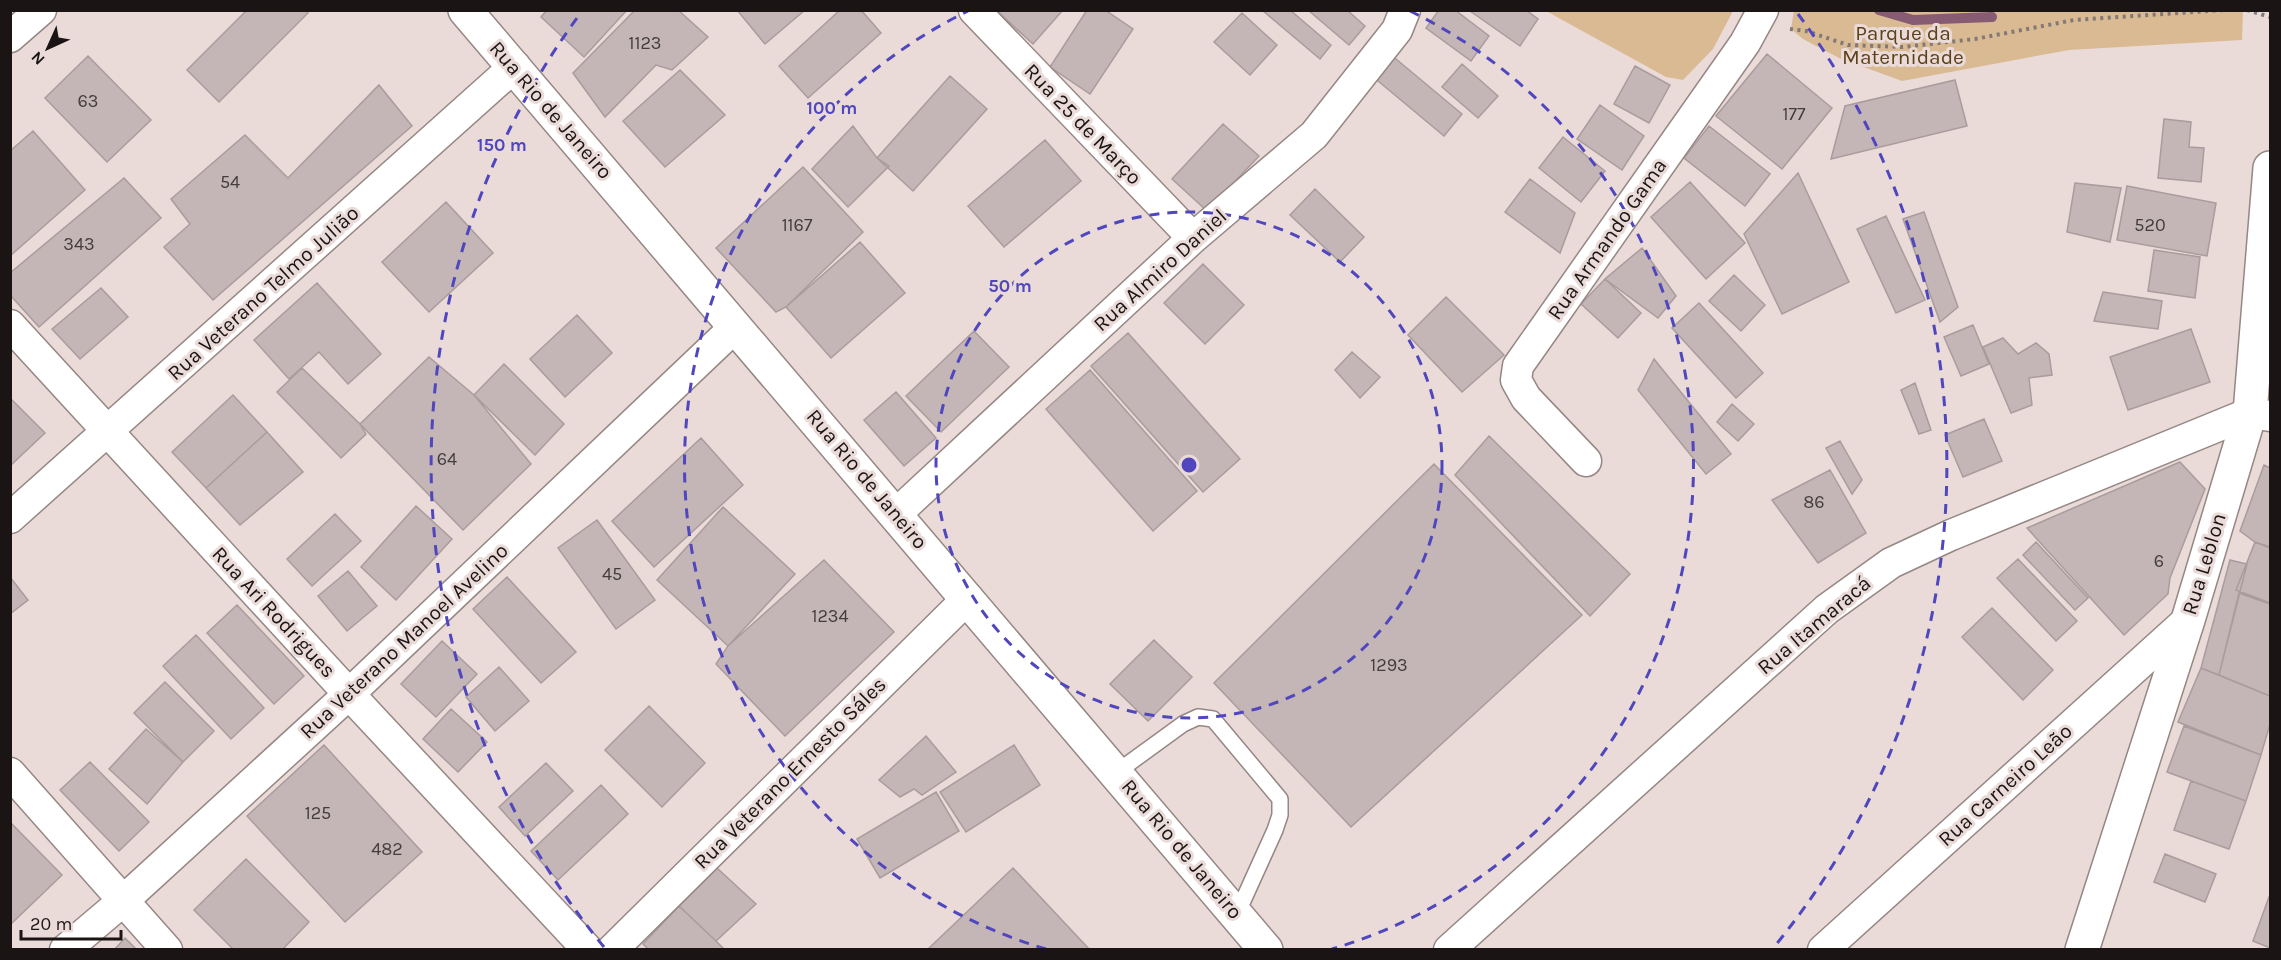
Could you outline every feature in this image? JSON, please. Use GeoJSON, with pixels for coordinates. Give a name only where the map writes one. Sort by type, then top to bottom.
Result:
{"type":"FeatureCollection","features":[{"type":"Feature","properties":{"kind":"main road","name":"Rua Rio de Janeiro"},"geometry":{"type":"LineString","coordinates":[[465,10],[1117,772],[1266,950]]}},
{"type":"Feature","properties":{"kind":"main road","name":"Rua Leblon"},"geometry":{"type":"LineString","coordinates":[[2082,950],[2188,620],[2260,414],[2271,168]]}},
{"type":"Feature","properties":{"kind":"street"},"geometry":{"type":"LineString","coordinates":[[10,37],[41,10]]}},
{"type":"Feature","properties":{"kind":"street","name":"Rua 25 de Março"},"geometry":{"type":"LineString","coordinates":[[974,10],[1193,238]]}},
{"type":"Feature","properties":{"kind":"street","name":"Rua Almiro Daniel"},"geometry":{"type":"LineString","coordinates":[[896,514],[1193,238],[1314,135],[1397,30],[1405,10]]}},
{"type":"Feature","properties":{"kind":"street","name":"Rua Armando Gama"},"geometry":{"type":"LineString","coordinates":[[1586,461],[1526,398],[1516,380],[1518,366],[1744,43],[1762,10]]}},
{"type":"Feature","properties":{"kind":"street","name":"Rua Veterano Telmo Julião"},"geometry":{"type":"LineString","coordinates":[[10,518],[515,66]]}},
{"type":"Feature","properties":{"kind":"street","name":"Rua Ari Rodrigues"},"geometry":{"type":"LineString","coordinates":[[10,326],[588,950]]}},
{"type":"Feature","properties":{"kind":"street","name":"Rua Veterano Manoel Avelino"},"geometry":{"type":"LineString","coordinates":[[65,950],[124,900],[349,694],[736,327]]}},
{"type":"Feature","properties":{"kind":"street","name":"Rua Itamaracá"},"geometry":{"type":"LineString","coordinates":[[1449,950],[1827,609],[1891,563],[1952,535],[2260,414]]}},
{"type":"Feature","properties":{"kind":"street","name":"Rua Veterano Ernesto Sáles"},"geometry":{"type":"LineString","coordinates":[[612,950],[968,598]]}},
{"type":"Feature","properties":{"kind":"street","name":"Rua Carneiro Leão"},"geometry":{"type":"LineString","coordinates":[[1823,950],[2188,620]]}},
{"type":"Feature","properties":{"kind":"street"},"geometry":{"type":"LineString","coordinates":[[10,773],[167,950]]}},
{"type":"Feature","properties":{"kind":"lane"},"geometry":{"type":"LineString","coordinates":[[1117,772],[1183,724],[1198,717],[1213,719],[1280,799],[1280,815],[1275,830],[1237,914]]}},
{"type":"Feature","properties":{"kind":"path"},"geometry":{"type":"LineString","coordinates":[[1744,43],[1778,28],[1806,31],[1848,45],[1903,47],[1975,39],[2074,20],[2225,10]]}},
{"type":"Feature","properties":{"kind":"path"},"geometry":{"type":"LineString","coordinates":[[2247,10],[2271,17]]}},
{"type":"Feature","properties":{"kind":"green space","name":"Parque da Maternidade"},"geometry":{"type":"Polygon","coordinates":[[[1794,10],[2243,11],[2242,40],[2069,50],[1902,81],[1839,58],[1803,39],[1791,29],[1794,10]]]}},
{"type":"Feature","properties":{"kind":"green space"},"geometry":{"type":"Polygon","coordinates":[[[1546,11],[1733,11],[1713,49],[1683,80],[1666,77],[1546,11]]]}},
{"type":"Feature","properties":{"kind":"building"},"geometry":{"type":"Polygon","coordinates":[[[247,10],[306,10],[308,13],[219,102],[187,70],[247,10]]]}},
{"type":"Feature","properties":{"kind":"building"},"geometry":{"type":"Polygon","coordinates":[[[547,10],[627,10],[584,57],[541,17],[547,10]]]}},
{"type":"Feature","properties":{"kind":"building"},"geometry":{"type":"Polygon","coordinates":[[[635,10],[678,10],[708,37],[672,70],[656,65],[605,117],[573,73],[635,10]]]}},
{"type":"Feature","properties":{"kind":"building"},"geometry":{"type":"Polygon","coordinates":[[[737,10],[805,10],[765,44],[737,10]]]}},
{"type":"Feature","properties":{"kind":"building"},"geometry":{"type":"Polygon","coordinates":[[[840,10],[861,10],[881,33],[808,98],[779,66],[840,10]]]}},
{"type":"Feature","properties":{"kind":"building"},"geometry":{"type":"Polygon","coordinates":[[[996,10],[1063,10],[1033,44],[996,10]]]}},
{"type":"Feature","properties":{"kind":"building"},"geometry":{"type":"Polygon","coordinates":[[[1087,10],[1105,10],[1133,29],[1090,94],[1050,67],[1087,10]]]}},
{"type":"Feature","properties":{"kind":"building"},"geometry":{"type":"Polygon","coordinates":[[[1262,10],[1290,10],[1331,45],[1320,59],[1262,10]]]}},
{"type":"Feature","properties":{"kind":"building"},"geometry":{"type":"Polygon","coordinates":[[[1308,10],[1347,10],[1365,26],[1349,45],[1308,10]]]}},
{"type":"Feature","properties":{"kind":"building"},"geometry":{"type":"Polygon","coordinates":[[[1439,10],[1455,10],[1489,36],[1471,61],[1426,28],[1439,10]]]}},
{"type":"Feature","properties":{"kind":"building"},"geometry":{"type":"Polygon","coordinates":[[[1526,10],[1538,19],[1520,46],[1470,11],[1526,10]]]}},
{"type":"Feature","properties":{"kind":"building"},"geometry":{"type":"Polygon","coordinates":[[[1242,13],[1277,45],[1250,75],[1214,42],[1242,13]]]}},
{"type":"Feature","properties":{"kind":"building"},"geometry":{"type":"Polygon","coordinates":[[[1390,54],[1462,114],[1444,136],[1372,76],[1390,54]]]}},
{"type":"Feature","properties":{"kind":"building"},"geometry":{"type":"Polygon","coordinates":[[[1767,54],[1832,108],[1782,169],[1716,116],[1767,54]]]}},
{"type":"Feature","properties":{"kind":"building"},"geometry":{"type":"Polygon","coordinates":[[[88,56],[151,120],[107,162],[45,98],[88,56]]]}},
{"type":"Feature","properties":{"kind":"building"},"geometry":{"type":"Polygon","coordinates":[[[1462,64],[1498,96],[1478,118],[1442,87],[1462,64]]]}},
{"type":"Feature","properties":{"kind":"building"},"geometry":{"type":"Polygon","coordinates":[[[1635,66],[1670,85],[1649,123],[1614,104],[1635,66]]]}},
{"type":"Feature","properties":{"kind":"building"},"geometry":{"type":"Polygon","coordinates":[[[680,70],[725,115],[665,167],[623,121],[680,70]]]}},
{"type":"Feature","properties":{"kind":"building"},"geometry":{"type":"Polygon","coordinates":[[[950,76],[987,109],[913,191],[877,158],[950,76]]]}},
{"type":"Feature","properties":{"kind":"building"},"geometry":{"type":"Polygon","coordinates":[[[1955,80],[1967,126],[1831,159],[1845,106],[1955,80]]]}},
{"type":"Feature","properties":{"kind":"building"},"geometry":{"type":"Polygon","coordinates":[[[379,85],[412,126],[213,300],[164,247],[190,224],[171,199],[245,135],[288,178],[379,85]]]}},
{"type":"Feature","properties":{"kind":"building"},"geometry":{"type":"Polygon","coordinates":[[[1600,105],[1644,136],[1622,170],[1577,139],[1600,105]]]}},
{"type":"Feature","properties":{"kind":"building"},"geometry":{"type":"Polygon","coordinates":[[[2164,119],[2191,122],[2189,147],[2204,148],[2201,182],[2158,178],[2164,119]]]}},
{"type":"Feature","properties":{"kind":"building"},"geometry":{"type":"Polygon","coordinates":[[[1223,124],[1259,156],[1207,211],[1172,179],[1223,124]]]}},
{"type":"Feature","properties":{"kind":"building"},"geometry":{"type":"Polygon","coordinates":[[[853,126],[877,158],[889,166],[848,207],[812,169],[853,126]]]}},
{"type":"Feature","properties":{"kind":"building"},"geometry":{"type":"Polygon","coordinates":[[[1709,126],[1770,174],[1745,206],[1684,158],[1709,126]]]}},
{"type":"Feature","properties":{"kind":"building"},"geometry":{"type":"Polygon","coordinates":[[[33,131],[85,190],[10,256],[10,151],[33,131]]]}},
{"type":"Feature","properties":{"kind":"building"},"geometry":{"type":"Polygon","coordinates":[[[1563,137],[1605,171],[1581,202],[1539,168],[1563,137]]]}},
{"type":"Feature","properties":{"kind":"building"},"geometry":{"type":"Polygon","coordinates":[[[1045,140],[1081,181],[1004,247],[968,206],[1045,140]]]}},
{"type":"Feature","properties":{"kind":"building"},"geometry":{"type":"Polygon","coordinates":[[[803,167],[863,232],[786,307],[776,312],[716,248],[803,167]]]}},
{"type":"Feature","properties":{"kind":"building"},"geometry":{"type":"Polygon","coordinates":[[[1798,173],[1849,282],[1782,314],[1744,234],[1798,173]]]}},
{"type":"Feature","properties":{"kind":"building"},"geometry":{"type":"Polygon","coordinates":[[[124,178],[161,218],[39,327],[10,295],[10,273],[124,178]]]}},
{"type":"Feature","properties":{"kind":"building"},"geometry":{"type":"Polygon","coordinates":[[[1530,179],[1575,213],[1560,253],[1505,212],[1530,179]]]}},
{"type":"Feature","properties":{"kind":"building"},"geometry":{"type":"Polygon","coordinates":[[[1690,182],[1745,243],[1706,279],[1651,217],[1690,182]]]}},
{"type":"Feature","properties":{"kind":"building"},"geometry":{"type":"Polygon","coordinates":[[[2075,183],[2121,188],[2110,242],[2067,232],[2075,183]]]}},
{"type":"Feature","properties":{"kind":"building"},"geometry":{"type":"Polygon","coordinates":[[[2127,186],[2216,203],[2207,256],[2117,240],[2127,186]]]}},
{"type":"Feature","properties":{"kind":"building"},"geometry":{"type":"Polygon","coordinates":[[[1315,189],[1364,237],[1340,262],[1290,215],[1315,189]]]}},
{"type":"Feature","properties":{"kind":"building"},"geometry":{"type":"Polygon","coordinates":[[[446,202],[493,253],[429,312],[382,262],[446,202]]]}},
{"type":"Feature","properties":{"kind":"building"},"geometry":{"type":"Polygon","coordinates":[[[1924,212],[1958,307],[1940,322],[1903,219],[1924,212]]]}},
{"type":"Feature","properties":{"kind":"building"},"geometry":{"type":"Polygon","coordinates":[[[1886,216],[1925,300],[1896,313],[1857,229],[1886,216]]]}},
{"type":"Feature","properties":{"kind":"building"},"geometry":{"type":"Polygon","coordinates":[[[860,242],[905,293],[831,358],[786,307],[860,242]]]}},
{"type":"Feature","properties":{"kind":"building"},"geometry":{"type":"Polygon","coordinates":[[[1642,248],[1676,296],[1658,318],[1605,279],[1642,248]]]}},
{"type":"Feature","properties":{"kind":"building"},"geometry":{"type":"Polygon","coordinates":[[[2154,250],[2200,257],[2195,298],[2148,291],[2154,250]]]}},
{"type":"Feature","properties":{"kind":"building"},"geometry":{"type":"Polygon","coordinates":[[[1203,264],[1244,305],[1205,344],[1164,303],[1203,264]]]}},
{"type":"Feature","properties":{"kind":"building"},"geometry":{"type":"Polygon","coordinates":[[[1734,275],[1765,305],[1741,331],[1709,301],[1734,275]]]}},
{"type":"Feature","properties":{"kind":"building"},"geometry":{"type":"Polygon","coordinates":[[[1605,279],[1641,313],[1618,338],[1581,304],[1605,279]]]}},
{"type":"Feature","properties":{"kind":"building"},"geometry":{"type":"Polygon","coordinates":[[[317,283],[381,354],[348,384],[319,352],[289,379],[254,340],[317,283]]]}},
{"type":"Feature","properties":{"kind":"building"},"geometry":{"type":"Polygon","coordinates":[[[101,288],[128,317],[80,359],[52,329],[101,288]]]}},
{"type":"Feature","properties":{"kind":"building"},"geometry":{"type":"Polygon","coordinates":[[[2103,292],[2162,301],[2158,329],[2094,321],[2103,292]]]}},
{"type":"Feature","properties":{"kind":"building"},"geometry":{"type":"Polygon","coordinates":[[[1446,297],[1504,355],[1462,392],[1408,335],[1446,297]]]}},
{"type":"Feature","properties":{"kind":"building"},"geometry":{"type":"Polygon","coordinates":[[[1699,303],[1763,373],[1736,398],[1672,328],[1699,303]]]}},
{"type":"Feature","properties":{"kind":"building"},"geometry":{"type":"Polygon","coordinates":[[[577,315],[612,353],[565,397],[530,359],[577,315]]]}},
{"type":"Feature","properties":{"kind":"building"},"geometry":{"type":"Polygon","coordinates":[[[1973,325],[1989,364],[1961,376],[1944,337],[1973,325]]]}},
{"type":"Feature","properties":{"kind":"building"},"geometry":{"type":"Polygon","coordinates":[[[2191,329],[2210,382],[2128,410],[2110,357],[2191,329]]]}},
{"type":"Feature","properties":{"kind":"building"},"geometry":{"type":"Polygon","coordinates":[[[974,331],[1009,367],[941,432],[906,396],[974,331]]]}},
{"type":"Feature","properties":{"kind":"building"},"geometry":{"type":"Polygon","coordinates":[[[1128,333],[1240,459],[1203,492],[1091,366],[1128,333]]]}},
{"type":"Feature","properties":{"kind":"building"},"geometry":{"type":"Polygon","coordinates":[[[2003,338],[2018,354],[2036,343],[2049,354],[2052,375],[2029,378],[2032,405],[2011,413],[1983,347],[2003,338]]]}},
{"type":"Feature","properties":{"kind":"building"},"geometry":{"type":"Polygon","coordinates":[[[1352,352],[1380,377],[1360,398],[1335,370],[1352,352]]]}},
{"type":"Feature","properties":{"kind":"building"},"geometry":{"type":"Polygon","coordinates":[[[429,357],[474,395],[531,464],[463,530],[360,424],[429,357]]]}},
{"type":"Feature","properties":{"kind":"building"},"geometry":{"type":"Polygon","coordinates":[[[1654,359],[1731,454],[1706,474],[1638,390],[1654,359]]]}},
{"type":"Feature","properties":{"kind":"building"},"geometry":{"type":"Polygon","coordinates":[[[504,364],[564,424],[535,455],[474,395],[504,364]]]}},
{"type":"Feature","properties":{"kind":"building"},"geometry":{"type":"Polygon","coordinates":[[[302,368],[360,424],[366,434],[341,458],[277,392],[302,368]]]}},
{"type":"Feature","properties":{"kind":"building"},"geometry":{"type":"Polygon","coordinates":[[[1090,370],[1197,491],[1153,531],[1046,409],[1090,370]]]}},
{"type":"Feature","properties":{"kind":"building"},"geometry":{"type":"Polygon","coordinates":[[[1915,383],[1931,430],[1919,434],[1901,390],[1915,383]]]}},
{"type":"Feature","properties":{"kind":"building"},"geometry":{"type":"Polygon","coordinates":[[[896,392],[936,438],[904,466],[864,420],[896,392]]]}},
{"type":"Feature","properties":{"kind":"building"},"geometry":{"type":"Polygon","coordinates":[[[233,395],[267,432],[206,488],[172,452],[233,395]]]}},
{"type":"Feature","properties":{"kind":"building"},"geometry":{"type":"Polygon","coordinates":[[[10,398],[45,433],[10,466],[10,398]]]}},
{"type":"Feature","properties":{"kind":"building"},"geometry":{"type":"Polygon","coordinates":[[[1732,404],[1754,424],[1738,441],[1717,422],[1732,404]]]}},
{"type":"Feature","properties":{"kind":"building"},"geometry":{"type":"Polygon","coordinates":[[[1984,419],[2002,461],[1963,477],[1945,435],[1984,419]]]}},
{"type":"Feature","properties":{"kind":"building"},"geometry":{"type":"Polygon","coordinates":[[[267,432],[303,472],[240,525],[206,488],[267,432]]]}},
{"type":"Feature","properties":{"kind":"building"},"geometry":{"type":"Polygon","coordinates":[[[1489,436],[1630,574],[1590,616],[1455,475],[1489,436]]]}},
{"type":"Feature","properties":{"kind":"building"},"geometry":{"type":"Polygon","coordinates":[[[701,438],[743,485],[654,567],[612,521],[701,438]]]}},
{"type":"Feature","properties":{"kind":"building"},"geometry":{"type":"Polygon","coordinates":[[[1840,441],[1862,480],[1852,494],[1826,448],[1840,441]]]}},
{"type":"Feature","properties":{"kind":"building"},"geometry":{"type":"Polygon","coordinates":[[[2180,462],[2205,489],[2170,578],[2168,594],[2124,635],[2027,528],[2180,462]]]}},
{"type":"Feature","properties":{"kind":"building"},"geometry":{"type":"Polygon","coordinates":[[[1434,464],[1582,615],[1351,827],[1214,683],[1434,464]]]}},
{"type":"Feature","properties":{"kind":"building"},"geometry":{"type":"Polygon","coordinates":[[[2264,465],[2270,468],[2270,547],[2255,542],[2240,531],[2264,465]]]}},
{"type":"Feature","properties":{"kind":"building"},"geometry":{"type":"Polygon","coordinates":[[[1830,470],[1866,533],[1818,563],[1772,500],[1830,470]]]}},
{"type":"Feature","properties":{"kind":"building"},"geometry":{"type":"Polygon","coordinates":[[[416,506],[452,539],[396,600],[361,567],[416,506]]]}},
{"type":"Feature","properties":{"kind":"building"},"geometry":{"type":"Polygon","coordinates":[[[723,507],[795,574],[728,646],[657,580],[723,507]]]}},
{"type":"Feature","properties":{"kind":"building"},"geometry":{"type":"Polygon","coordinates":[[[335,514],[361,541],[312,586],[287,559],[335,514]]]}},
{"type":"Feature","properties":{"kind":"building"},"geometry":{"type":"Polygon","coordinates":[[[597,520],[655,600],[616,629],[558,548],[597,520]]]}},
{"type":"Feature","properties":{"kind":"building"},"geometry":{"type":"Polygon","coordinates":[[[2036,542],[2088,598],[2075,610],[2023,555],[2036,542]]]}},
{"type":"Feature","properties":{"kind":"building"},"geometry":{"type":"Polygon","coordinates":[[[2255,542],[2270,548],[2270,603],[2236,590],[2255,542]]]}},
{"type":"Feature","properties":{"kind":"building"},"geometry":{"type":"Polygon","coordinates":[[[2018,559],[2077,621],[2056,641],[1997,578],[2018,559]]]}},
{"type":"Feature","properties":{"kind":"building"},"geometry":{"type":"Polygon","coordinates":[[[824,560],[894,632],[785,736],[716,664],[728,646],[824,560]]]}},
{"type":"Feature","properties":{"kind":"building"},"geometry":{"type":"Polygon","coordinates":[[[2230,560],[2247,564],[2219,675],[2201,668],[2230,560]]]}},
{"type":"Feature","properties":{"kind":"building"},"geometry":{"type":"Polygon","coordinates":[[[348,571],[377,606],[347,631],[318,596],[348,571]]]}},
{"type":"Feature","properties":{"kind":"building"},"geometry":{"type":"Polygon","coordinates":[[[10,577],[28,600],[10,614],[10,577]]]}},
{"type":"Feature","properties":{"kind":"building"},"geometry":{"type":"Polygon","coordinates":[[[507,577],[576,652],[541,683],[473,609],[507,577]]]}},
{"type":"Feature","properties":{"kind":"building"},"geometry":{"type":"Polygon","coordinates":[[[2239,593],[2270,604],[2270,696],[2219,675],[2239,593]]]}},
{"type":"Feature","properties":{"kind":"building"},"geometry":{"type":"Polygon","coordinates":[[[237,605],[304,676],[274,704],[207,633],[237,605]]]}},
{"type":"Feature","properties":{"kind":"building"},"geometry":{"type":"Polygon","coordinates":[[[1992,608],[2053,670],[2023,700],[1962,637],[1992,608]]]}},
{"type":"Feature","properties":{"kind":"building"},"geometry":{"type":"Polygon","coordinates":[[[196,635],[264,708],[231,739],[163,666],[196,635]]]}},
{"type":"Feature","properties":{"kind":"building"},"geometry":{"type":"Polygon","coordinates":[[[1154,640],[1192,677],[1148,721],[1110,684],[1154,640]]]}},
{"type":"Feature","properties":{"kind":"building"},"geometry":{"type":"Polygon","coordinates":[[[442,641],[477,674],[436,717],[401,684],[442,641]]]}},
{"type":"Feature","properties":{"kind":"building"},"geometry":{"type":"Polygon","coordinates":[[[499,667],[529,701],[495,731],[466,697],[499,667]]]}},
{"type":"Feature","properties":{"kind":"building"},"geometry":{"type":"Polygon","coordinates":[[[2201,668],[2270,696],[2270,724],[2261,755],[2178,722],[2201,668]]]}},
{"type":"Feature","properties":{"kind":"building"},"geometry":{"type":"Polygon","coordinates":[[[165,682],[214,731],[183,762],[134,713],[165,682]]]}},
{"type":"Feature","properties":{"kind":"building"},"geometry":{"type":"Polygon","coordinates":[[[649,706],[705,763],[662,807],[605,750],[649,706]]]}},
{"type":"Feature","properties":{"kind":"building"},"geometry":{"type":"Polygon","coordinates":[[[451,709],[487,742],[458,772],[423,739],[451,709]]]}},
{"type":"Feature","properties":{"kind":"building"},"geometry":{"type":"Polygon","coordinates":[[[2184,726],[2261,755],[2246,801],[2167,772],[2184,726]]]}},
{"type":"Feature","properties":{"kind":"building"},"geometry":{"type":"Polygon","coordinates":[[[146,729],[183,762],[147,804],[109,769],[146,729]]]}},
{"type":"Feature","properties":{"kind":"building"},"geometry":{"type":"Polygon","coordinates":[[[926,736],[956,772],[922,795],[914,789],[900,797],[879,780],[926,736]]]}},
{"type":"Feature","properties":{"kind":"building"},"geometry":{"type":"Polygon","coordinates":[[[324,745],[422,852],[345,922],[247,816],[324,745]]]}},
{"type":"Feature","properties":{"kind":"building"},"geometry":{"type":"Polygon","coordinates":[[[1014,745],[1040,785],[966,832],[940,792],[1014,745]]]}},
{"type":"Feature","properties":{"kind":"building"},"geometry":{"type":"Polygon","coordinates":[[[90,762],[149,822],[119,851],[60,790],[90,762]]]}},
{"type":"Feature","properties":{"kind":"building"},"geometry":{"type":"Polygon","coordinates":[[[546,763],[573,791],[525,836],[499,807],[546,763]]]}},
{"type":"Feature","properties":{"kind":"building"},"geometry":{"type":"Polygon","coordinates":[[[2191,781],[2246,801],[2229,849],[2174,830],[2191,781]]]}},
{"type":"Feature","properties":{"kind":"building"},"geometry":{"type":"Polygon","coordinates":[[[601,785],[628,814],[558,880],[531,851],[601,785]]]}},
{"type":"Feature","properties":{"kind":"building"},"geometry":{"type":"Polygon","coordinates":[[[936,792],[959,831],[880,878],[857,839],[936,792]]]}},
{"type":"Feature","properties":{"kind":"building"},"geometry":{"type":"Polygon","coordinates":[[[10,822],[62,875],[10,925],[10,822]]]}},
{"type":"Feature","properties":{"kind":"building"},"geometry":{"type":"Polygon","coordinates":[[[2165,854],[2216,874],[2205,902],[2154,882],[2165,854]]]}},
{"type":"Feature","properties":{"kind":"building"},"geometry":{"type":"Polygon","coordinates":[[[246,859],[309,922],[282,950],[234,950],[194,910],[246,859]]]}},
{"type":"Feature","properties":{"kind":"building"},"geometry":{"type":"Polygon","coordinates":[[[717,868],[756,904],[716,941],[679,906],[717,868]]]}},
{"type":"Feature","properties":{"kind":"building"},"geometry":{"type":"Polygon","coordinates":[[[1013,868],[1090,950],[927,950],[1013,868]]]}},
{"type":"Feature","properties":{"kind":"building"},"geometry":{"type":"Polygon","coordinates":[[[2270,897],[2270,948],[2253,941],[2270,897]]]}},
{"type":"Feature","properties":{"kind":"building"},"geometry":{"type":"Polygon","coordinates":[[[679,906],[725,950],[649,950],[643,944],[679,906]]]}},
{"type":"Feature","properties":{"kind":"building"},"geometry":{"type":"Polygon","coordinates":[[[125,938],[137,950],[114,950],[125,938]]]}},
{"type":"Feature","properties":{"kind":"waterway"},"geometry":{"type":"LineString","coordinates":[[1879,10],[1913,20],[1992,17]]}}]}
